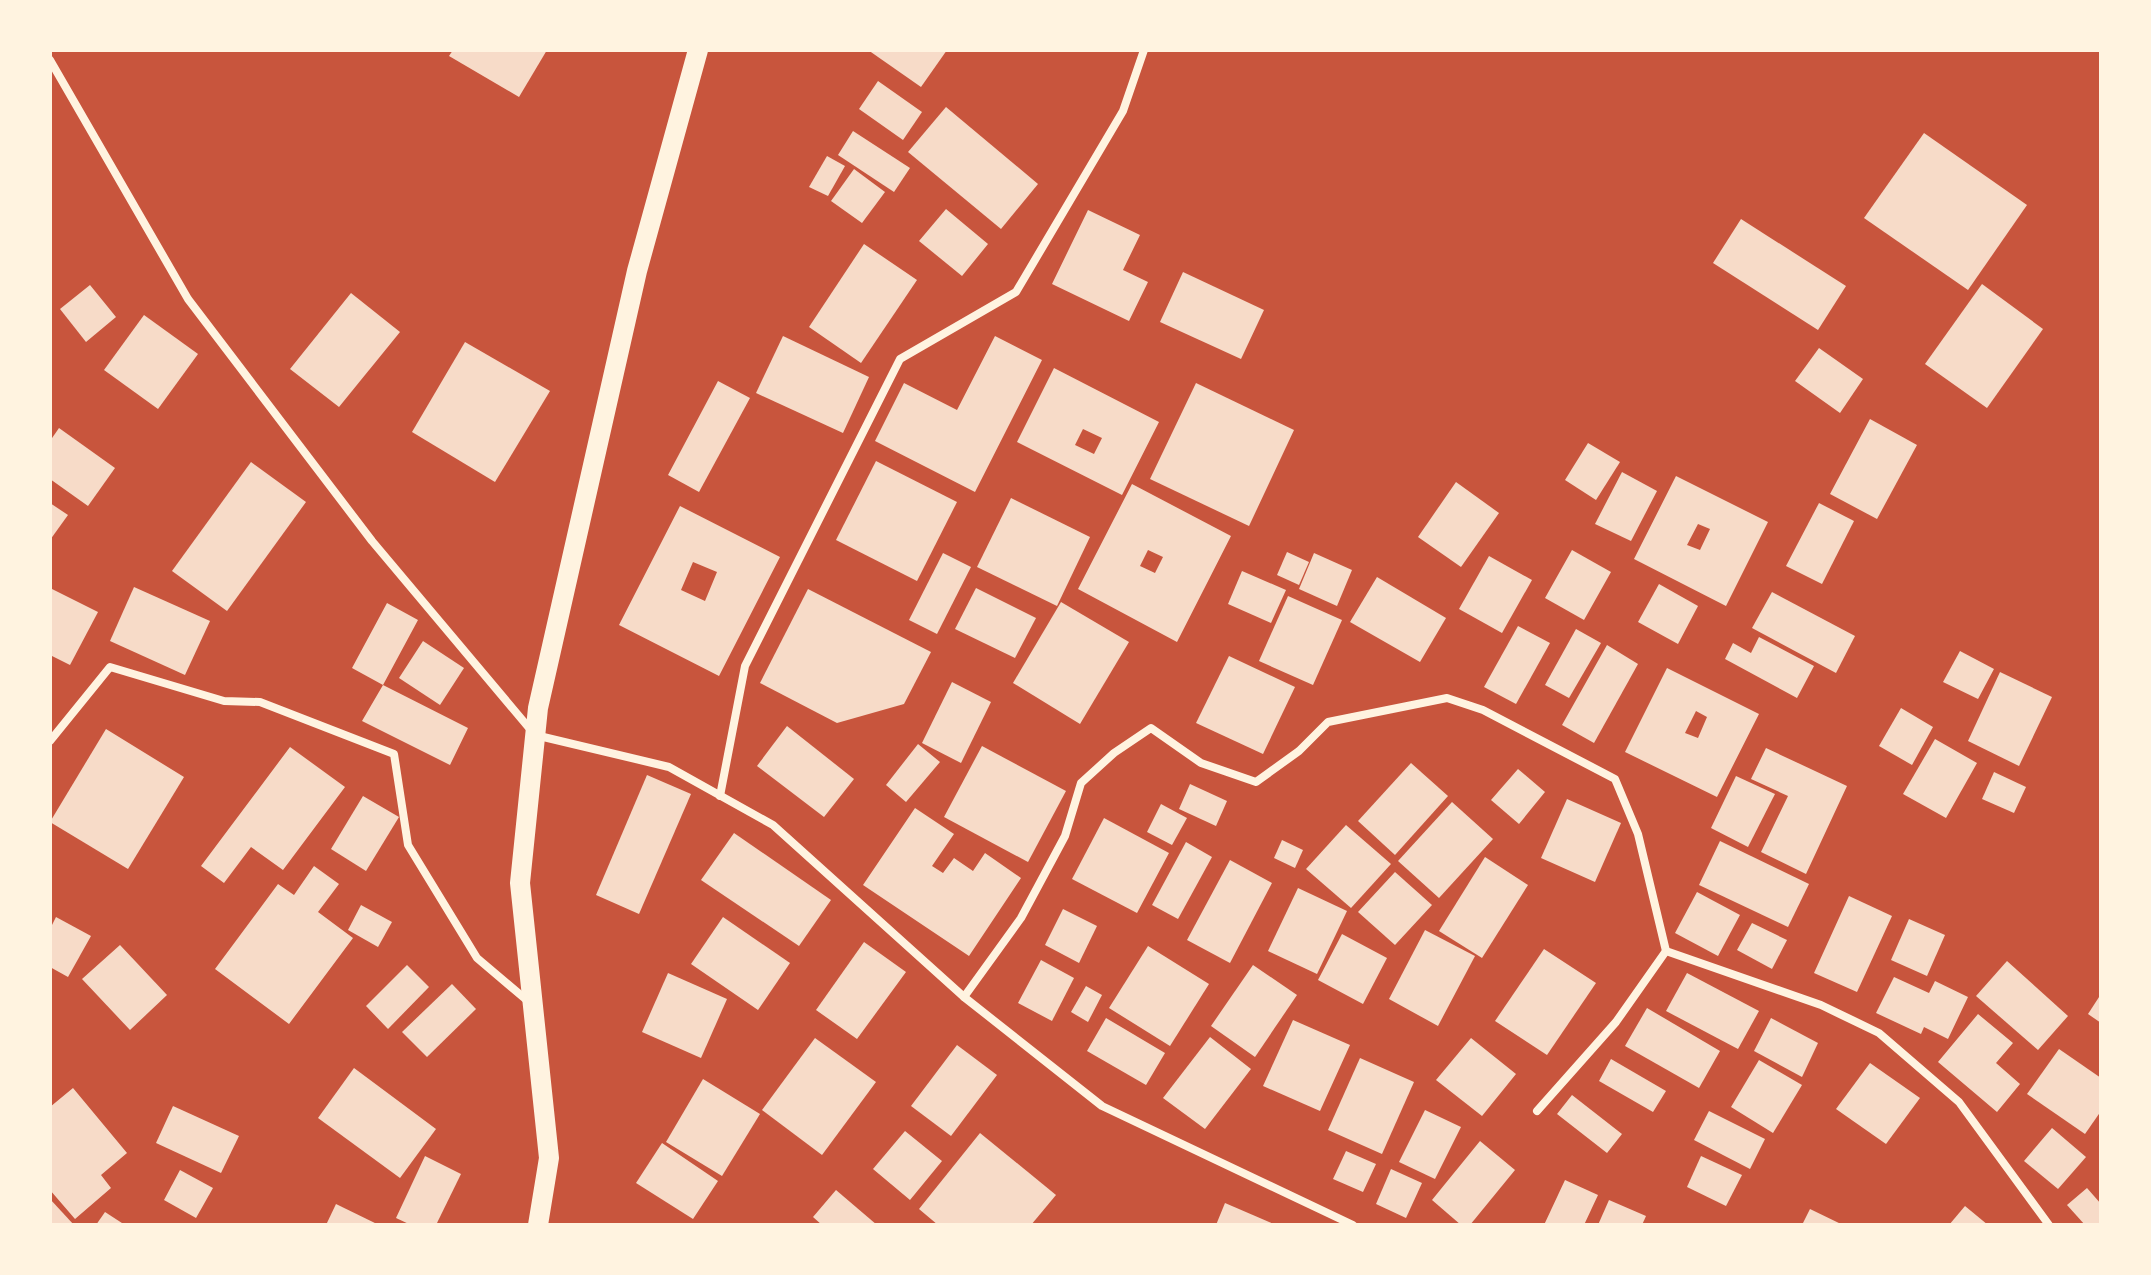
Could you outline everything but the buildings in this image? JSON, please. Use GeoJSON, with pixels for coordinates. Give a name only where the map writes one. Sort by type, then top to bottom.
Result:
{"type":"FeatureCollection","features":[{"type":"Feature","properties":{"kind":"main road"},"geometry":{"type":"LineString","coordinates":[[538,1225],[549,1158],[520,883],[535,735],[541,693],[637,271],[698,50]]}},
{"type":"Feature","properties":{"kind":"street"},"geometry":{"type":"LineString","coordinates":[[720,796],[745,666],[900,359],[1016,292],[1123,111],[1144,50]]}},
{"type":"Feature","properties":{"kind":"street"},"geometry":{"type":"LineString","coordinates":[[50,60],[188,299],[372,541],[535,735],[669,767],[773,825],[964,997],[1102,1106],[1353,1225]]}},
{"type":"Feature","properties":{"kind":"street"},"geometry":{"type":"LineString","coordinates":[[50,741],[110,667],[224,701],[260,702],[394,754],[408,845],[477,958],[533,1006]]}},
{"type":"Feature","properties":{"kind":"street"},"geometry":{"type":"LineString","coordinates":[[964,997],[1021,918],[1065,836],[1081,783],[1114,753],[1151,728],[1201,763],[1256,782],[1299,751],[1328,722],[1447,698],[1483,710],[1615,779],[1638,834],[1666,951],[1616,1022],[1537,1111]]}},
{"type":"Feature","properties":{"kind":"street"},"geometry":{"type":"LineString","coordinates":[[1666,951],[1821,1005],[1879,1033],[1959,1102],[2049,1225]]}}]}
